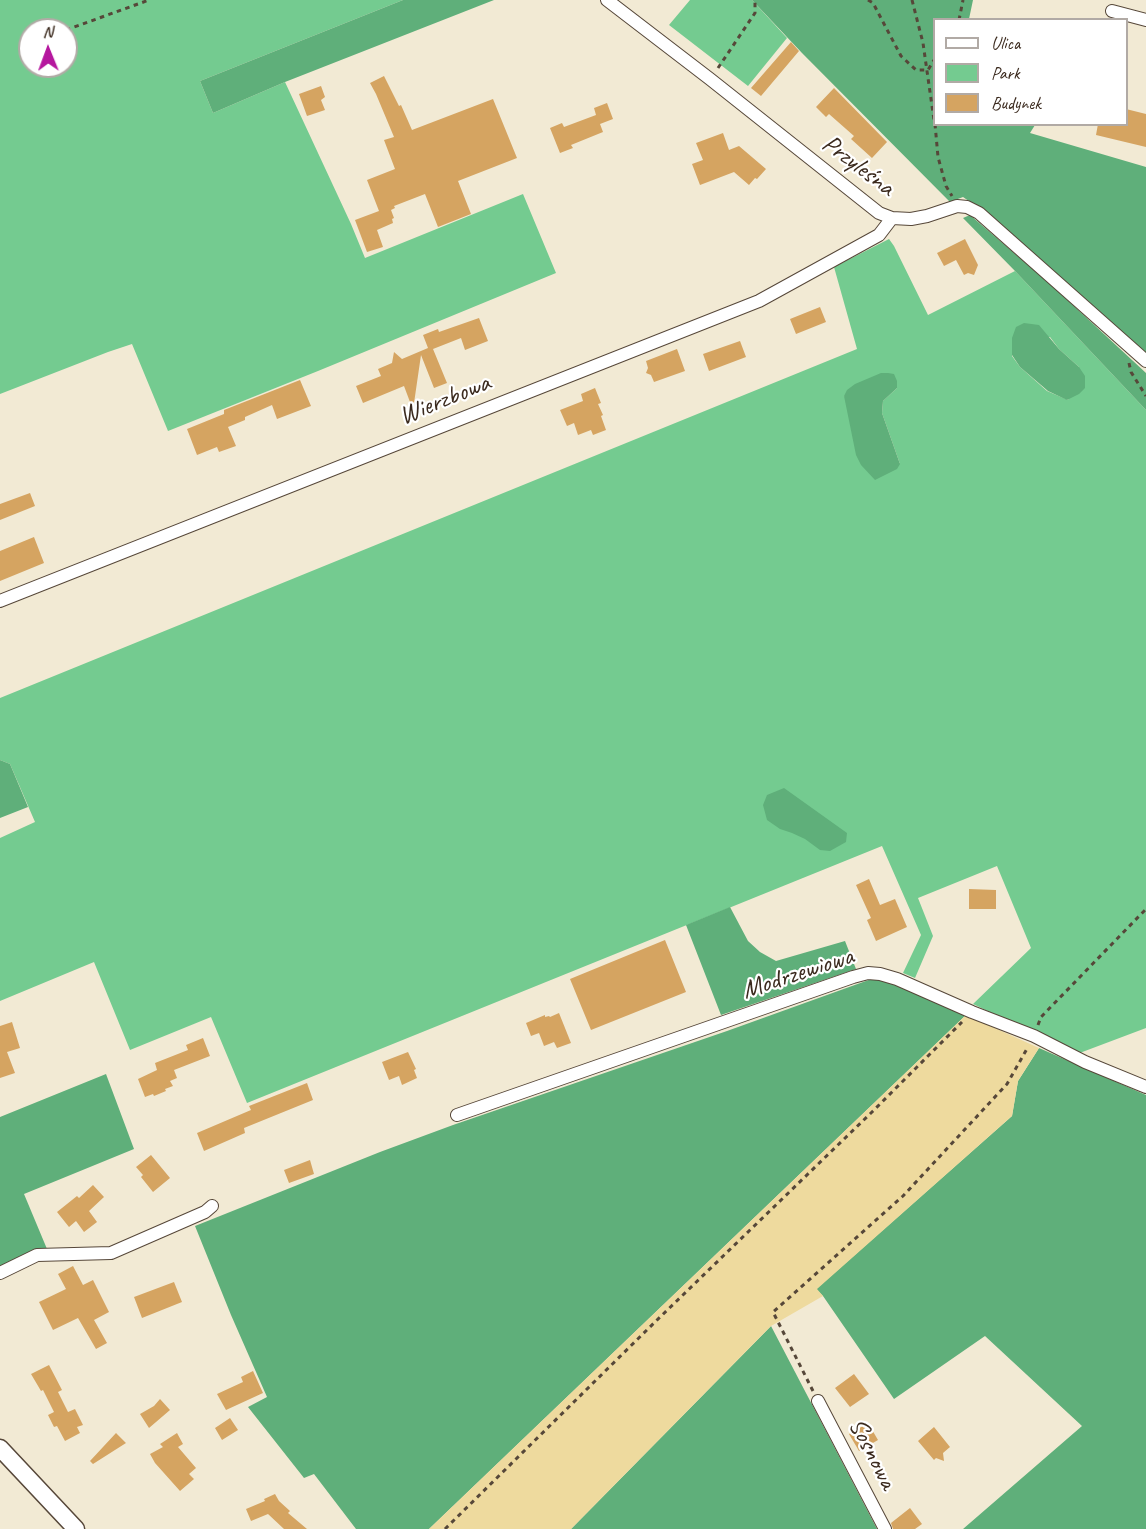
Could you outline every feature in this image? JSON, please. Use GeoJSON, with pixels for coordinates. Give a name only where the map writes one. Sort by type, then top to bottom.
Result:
{"type":"FeatureCollection","features":[{"type":"Feature","properties":{"kind":"main road"},"geometry":{"type":"LineString","coordinates":[[0,1448],[76,1529]]}},
{"type":"Feature","properties":{"kind":"street","name":"Przyleśna"},"geometry":{"type":"LineString","coordinates":[[607,0],[879,213],[892,218],[911,219],[957,206]]}},
{"type":"Feature","properties":{"kind":"street"},"geometry":{"type":"LineString","coordinates":[[1112,11],[1146,20]]}},
{"type":"Feature","properties":{"kind":"street"},"geometry":{"type":"LineString","coordinates":[[957,206],[967,207],[979,213],[1146,362]]}},
{"type":"Feature","properties":{"kind":"street","name":"Wierzbowa"},"geometry":{"type":"LineString","coordinates":[[0,601],[759,301],[879,235],[892,218]]}},
{"type":"Feature","properties":{"kind":"street","name":"Modrzewiowa"},"geometry":{"type":"LineString","coordinates":[[457,1115],[868,973],[897,979],[1034,1036],[1085,1062],[1146,1087]]}},
{"type":"Feature","properties":{"kind":"street"},"geometry":{"type":"LineString","coordinates":[[0,1273],[38,1255],[111,1252],[205,1212],[212,1206]]}},
{"type":"Feature","properties":{"kind":"street","name":"Sosnowa"},"geometry":{"type":"LineString","coordinates":[[818,1401],[885,1529]]}},
{"type":"Feature","properties":{"kind":"path"},"geometry":{"type":"LineString","coordinates":[[78,26],[149,0]]}},
{"type":"Feature","properties":{"kind":"path"},"geometry":{"type":"LineString","coordinates":[[710,79],[755,13],[755,0]]}},
{"type":"Feature","properties":{"kind":"path"},"geometry":{"type":"LineString","coordinates":[[868,0],[873,3],[901,56],[916,70],[928,70]]}},
{"type":"Feature","properties":{"kind":"path"},"geometry":{"type":"LineString","coordinates":[[912,0],[923,43],[933,107]]}},
{"type":"Feature","properties":{"kind":"path"},"geometry":{"type":"LineString","coordinates":[[959,18],[963,0]]}},
{"type":"Feature","properties":{"kind":"path"},"geometry":{"type":"LineString","coordinates":[[928,70],[933,62]]}},
{"type":"Feature","properties":{"kind":"path"},"geometry":{"type":"LineString","coordinates":[[935,126],[938,158],[946,186],[957,206]]}},
{"type":"Feature","properties":{"kind":"path"},"geometry":{"type":"LineString","coordinates":[[1124,341],[1131,372],[1146,396]]}},
{"type":"Feature","properties":{"kind":"path"},"geometry":{"type":"LineString","coordinates":[[818,1401],[773,1312],[903,1196],[1007,1084],[1034,1036],[1041,1017],[1146,909]]}},
{"type":"Feature","properties":{"kind":"path"},"geometry":{"type":"LineString","coordinates":[[445,1529],[972,1012]]}},
{"type":"Feature","properties":{"kind":"green space"},"geometry":{"type":"Polygon","coordinates":[[[0,0],[403,0],[200,81],[213,113],[285,82],[365,258],[523,194],[556,273],[168,431],[132,344],[0,394],[0,0]]]}},
{"type":"Feature","properties":{"kind":"green space"},"geometry":{"type":"Polygon","coordinates":[[[403,0],[494,0],[285,82],[213,113],[200,81],[403,0]]]}},
{"type":"Feature","properties":{"kind":"green space"},"geometry":{"type":"Polygon","coordinates":[[[690,0],[752,0],[787,38],[748,86],[669,25],[690,0]]]}},
{"type":"Feature","properties":{"kind":"green space"},"geometry":{"type":"Polygon","coordinates":[[[752,0],[973,0],[969,18],[933,18],[933,126],[1034,126],[1030,133],[1146,167],[1146,357],[982,210],[963,197],[950,202],[752,0]]]}},
{"type":"Feature","properties":{"kind":"green space"},"geometry":{"type":"Polygon","coordinates":[[[970,215],[1049,283],[1146,373],[1146,410],[963,218],[970,215]]]}},
{"type":"Feature","properties":{"kind":"green space"},"geometry":{"type":"Polygon","coordinates":[[[889,239],[928,315],[1015,271],[1146,410],[1146,1028],[1077,1054],[973,1004],[1031,948],[997,866],[918,898],[933,936],[915,978],[903,973],[921,935],[882,846],[247,1103],[211,1017],[130,1050],[94,962],[0,1001],[0,838],[35,822],[10,764],[0,760],[0,698],[857,349],[834,267],[889,239]],[[1050,337],[1012,338],[1012,356],[1020,367],[1047,391],[1068,400],[1079,367],[1059,349],[1050,337]],[[897,388],[844,396],[900,464],[882,413],[883,401],[897,388]]]}},
{"type":"Feature","properties":{"kind":"green space"},"geometry":{"type":"Polygon","coordinates":[[[1024,323],[1039,325],[1059,349],[1079,367],[1085,376],[1085,388],[1079,394],[1067,400],[1048,391],[1020,367],[1012,355],[1012,338],[1016,327],[1024,323]]]}},
{"type":"Feature","properties":{"kind":"green space"},"geometry":{"type":"Polygon","coordinates":[[[881,373],[894,374],[897,381],[897,388],[883,401],[882,413],[900,464],[897,469],[875,480],[861,465],[856,455],[844,396],[847,390],[855,384],[881,373]]]}},
{"type":"Feature","properties":{"kind":"green space"},"geometry":{"type":"Polygon","coordinates":[[[0,760],[10,764],[28,807],[0,818],[0,760]]]}},
{"type":"Feature","properties":{"kind":"green space"},"geometry":{"type":"Polygon","coordinates":[[[784,788],[847,833],[846,842],[830,851],[820,850],[805,839],[780,829],[767,820],[763,805],[767,795],[784,788]]]}},
{"type":"Feature","properties":{"kind":"green space"},"geometry":{"type":"Polygon","coordinates":[[[730,907],[748,941],[760,952],[776,961],[845,941],[856,969],[721,1015],[686,925],[730,907]]]}},
{"type":"Feature","properties":{"kind":"green space"},"geometry":{"type":"Polygon","coordinates":[[[877,977],[966,1015],[429,1529],[356,1529],[314,1474],[304,1478],[248,1407],[267,1397],[195,1226],[453,1125],[877,977]]]}},
{"type":"Feature","properties":{"kind":"green space"},"geometry":{"type":"Polygon","coordinates":[[[1039,1048],[1146,1095],[1146,1529],[963,1529],[1082,1426],[985,1336],[894,1399],[816,1289],[1012,1116],[1018,1081],[1039,1048]]]}},
{"type":"Feature","properties":{"kind":"green space"},"geometry":{"type":"Polygon","coordinates":[[[106,1074],[134,1149],[24,1194],[47,1249],[0,1269],[0,1117],[106,1074]]]}},
{"type":"Feature","properties":{"kind":"green space"},"geometry":{"type":"Polygon","coordinates":[[[771,1326],[877,1529],[571,1529],[771,1326]]]}},
{"type":"Feature","properties":{"kind":"sand"},"geometry":{"type":"Polygon","coordinates":[[[966,1015],[1039,1048],[1018,1081],[1012,1116],[817,1289],[823,1296],[771,1326],[571,1529],[429,1529],[966,1015]]]}},
{"type":"Feature","properties":{"kind":"building"},"geometry":{"type":"Polygon","coordinates":[[[791,42],[799,51],[761,96],[751,88],[791,42]]]}},
{"type":"Feature","properties":{"kind":"building"},"geometry":{"type":"Polygon","coordinates":[[[384,76],[412,130],[493,99],[517,158],[458,181],[471,214],[438,227],[425,194],[394,206],[395,208],[391,210],[393,223],[377,230],[383,247],[367,252],[355,220],[379,211],[367,180],[395,169],[384,140],[394,137],[370,83],[384,76]]]}},
{"type":"Feature","properties":{"kind":"building"},"geometry":{"type":"Polygon","coordinates":[[[321,86],[325,97],[321,100],[325,110],[307,116],[299,94],[321,86]]]}},
{"type":"Feature","properties":{"kind":"building"},"geometry":{"type":"Polygon","coordinates":[[[834,88],[887,142],[872,158],[851,139],[854,136],[829,114],[826,117],[816,107],[834,88]]]}},
{"type":"Feature","properties":{"kind":"building"},"geometry":{"type":"Polygon","coordinates":[[[607,103],[613,119],[600,124],[603,132],[571,145],[573,148],[560,153],[550,128],[562,123],[564,127],[596,115],[594,108],[607,103]]]}},
{"type":"Feature","properties":{"kind":"building"},"geometry":{"type":"Polygon","coordinates":[[[1128,110],[1146,114],[1146,147],[1096,135],[1098,126],[1128,126],[1128,110]]]}},
{"type":"Feature","properties":{"kind":"building"},"geometry":{"type":"Polygon","coordinates":[[[723,133],[729,150],[739,146],[766,169],[749,185],[734,172],[700,185],[692,164],[703,160],[696,143],[723,133]]]}},
{"type":"Feature","properties":{"kind":"building"},"geometry":{"type":"Polygon","coordinates":[[[965,239],[978,265],[974,275],[968,273],[964,275],[956,260],[944,266],[937,253],[965,239]]]}},
{"type":"Feature","properties":{"kind":"building"},"geometry":{"type":"Polygon","coordinates":[[[820,307],[826,322],[796,334],[790,319],[820,307]]]}},
{"type":"Feature","properties":{"kind":"building"},"geometry":{"type":"Polygon","coordinates":[[[479,318],[488,341],[465,350],[461,338],[433,349],[447,383],[434,388],[421,355],[413,410],[404,386],[363,403],[356,386],[381,376],[378,369],[392,363],[394,352],[402,359],[428,348],[423,335],[479,318]]]}},
{"type":"Feature","properties":{"kind":"building"},"geometry":{"type":"Polygon","coordinates":[[[740,341],[746,357],[709,371],[703,354],[740,341]]]}},
{"type":"Feature","properties":{"kind":"building"},"geometry":{"type":"Polygon","coordinates":[[[677,349],[685,371],[654,382],[651,375],[646,373],[648,368],[646,361],[677,349]]]}},
{"type":"Feature","properties":{"kind":"building"},"geometry":{"type":"Polygon","coordinates":[[[300,380],[311,406],[277,419],[272,405],[228,427],[236,446],[219,452],[217,447],[197,455],[187,429],[224,414],[224,410],[300,380]]]}},
{"type":"Feature","properties":{"kind":"building"},"geometry":{"type":"Polygon","coordinates":[[[595,388],[601,403],[598,404],[606,430],[593,435],[591,430],[578,435],[574,423],[567,426],[560,410],[583,401],[581,394],[595,388]]]}},
{"type":"Feature","properties":{"kind":"building"},"geometry":{"type":"Polygon","coordinates":[[[30,493],[35,506],[0,520],[0,504],[30,493]]]}},
{"type":"Feature","properties":{"kind":"building"},"geometry":{"type":"Polygon","coordinates":[[[34,537],[44,563],[0,581],[0,551],[34,537]]]}},
{"type":"Feature","properties":{"kind":"building"},"geometry":{"type":"Polygon","coordinates":[[[869,879],[880,905],[895,899],[907,927],[876,941],[867,920],[871,918],[856,885],[869,879]]]}},
{"type":"Feature","properties":{"kind":"building"},"geometry":{"type":"Polygon","coordinates":[[[969,889],[996,890],[996,909],[969,909],[969,889]]]}},
{"type":"Feature","properties":{"kind":"building"},"geometry":{"type":"Polygon","coordinates":[[[665,940],[686,992],[591,1030],[570,979],[665,940]]]}},
{"type":"Feature","properties":{"kind":"building"},"geometry":{"type":"Polygon","coordinates":[[[559,1013],[571,1043],[557,1048],[554,1042],[544,1046],[539,1033],[531,1036],[526,1023],[545,1015],[545,1017],[550,1017],[559,1013]]]}},
{"type":"Feature","properties":{"kind":"building"},"geometry":{"type":"Polygon","coordinates":[[[12,1022],[20,1048],[7,1052],[15,1073],[0,1078],[0,1026],[12,1022]]]}},
{"type":"Feature","properties":{"kind":"building"},"geometry":{"type":"Polygon","coordinates":[[[203,1038],[210,1056],[174,1070],[177,1078],[170,1081],[173,1086],[154,1096],[153,1094],[145,1097],[138,1079],[157,1070],[155,1063],[188,1050],[186,1045],[203,1038]]]}},
{"type":"Feature","properties":{"kind":"building"},"geometry":{"type":"Polygon","coordinates":[[[408,1052],[416,1069],[414,1070],[417,1078],[402,1085],[399,1076],[389,1080],[382,1062],[408,1052]]]}},
{"type":"Feature","properties":{"kind":"building"},"geometry":{"type":"Polygon","coordinates":[[[307,1083],[313,1100],[244,1128],[245,1133],[204,1151],[197,1133],[251,1110],[249,1106],[307,1083]]]}},
{"type":"Feature","properties":{"kind":"building"},"geometry":{"type":"Polygon","coordinates":[[[151,1155],[170,1178],[153,1192],[136,1167],[151,1155]]]}},
{"type":"Feature","properties":{"kind":"building"},"geometry":{"type":"Polygon","coordinates":[[[310,1160],[314,1174],[289,1183],[284,1170],[310,1160]]]}},
{"type":"Feature","properties":{"kind":"building"},"geometry":{"type":"Polygon","coordinates":[[[93,1185],[104,1197],[89,1211],[97,1222],[84,1232],[76,1221],[69,1227],[57,1212],[77,1196],[79,1198],[93,1185]]]}},
{"type":"Feature","properties":{"kind":"building"},"geometry":{"type":"Polygon","coordinates":[[[73,1266],[83,1285],[93,1280],[109,1312],[94,1320],[107,1343],[96,1349],[78,1318],[53,1330],[39,1302],[66,1289],[58,1274],[73,1266]]]}},
{"type":"Feature","properties":{"kind":"building"},"geometry":{"type":"Polygon","coordinates":[[[174,1282],[182,1302],[142,1318],[134,1297],[174,1282]]]}},
{"type":"Feature","properties":{"kind":"building"},"geometry":{"type":"Polygon","coordinates":[[[49,1365],[62,1390],[58,1392],[68,1412],[75,1409],[83,1425],[77,1427],[80,1433],[65,1441],[57,1426],[54,1427],[48,1415],[54,1412],[43,1390],[41,1391],[31,1374],[49,1365]]]}},
{"type":"Feature","properties":{"kind":"building"},"geometry":{"type":"Polygon","coordinates":[[[253,1371],[263,1393],[226,1410],[217,1394],[243,1382],[241,1377],[253,1371]]]}},
{"type":"Feature","properties":{"kind":"building"},"geometry":{"type":"Polygon","coordinates":[[[854,1374],[869,1394],[850,1407],[835,1388],[854,1374]]]}},
{"type":"Feature","properties":{"kind":"building"},"geometry":{"type":"Polygon","coordinates":[[[160,1399],[170,1410],[149,1428],[140,1414],[154,1406],[160,1399]]]}},
{"type":"Feature","properties":{"kind":"building"},"geometry":{"type":"Polygon","coordinates":[[[230,1418],[238,1430],[222,1440],[215,1428],[230,1418]]]}},
{"type":"Feature","properties":{"kind":"building"},"geometry":{"type":"Polygon","coordinates":[[[868,1423],[878,1440],[859,1451],[849,1434],[868,1423]]]}},
{"type":"Feature","properties":{"kind":"building"},"geometry":{"type":"Polygon","coordinates":[[[934,1427],[950,1447],[943,1453],[944,1461],[936,1458],[934,1460],[918,1441],[934,1427]]]}},
{"type":"Feature","properties":{"kind":"building"},"geometry":{"type":"Polygon","coordinates":[[[116,1433],[126,1443],[93,1464],[90,1461],[116,1433]]]}},
{"type":"Feature","properties":{"kind":"building"},"geometry":{"type":"Polygon","coordinates":[[[177,1433],[183,1444],[178,1447],[196,1468],[189,1474],[194,1479],[180,1491],[150,1454],[163,1447],[160,1444],[177,1433]]]}},
{"type":"Feature","properties":{"kind":"building"},"geometry":{"type":"Polygon","coordinates":[[[275,1494],[290,1511],[288,1513],[307,1529],[284,1529],[268,1514],[251,1521],[246,1509],[275,1494]]]}},
{"type":"Feature","properties":{"kind":"building"},"geometry":{"type":"Polygon","coordinates":[[[910,1508],[922,1524],[915,1529],[893,1529],[891,1523],[910,1508]]]}}]}
